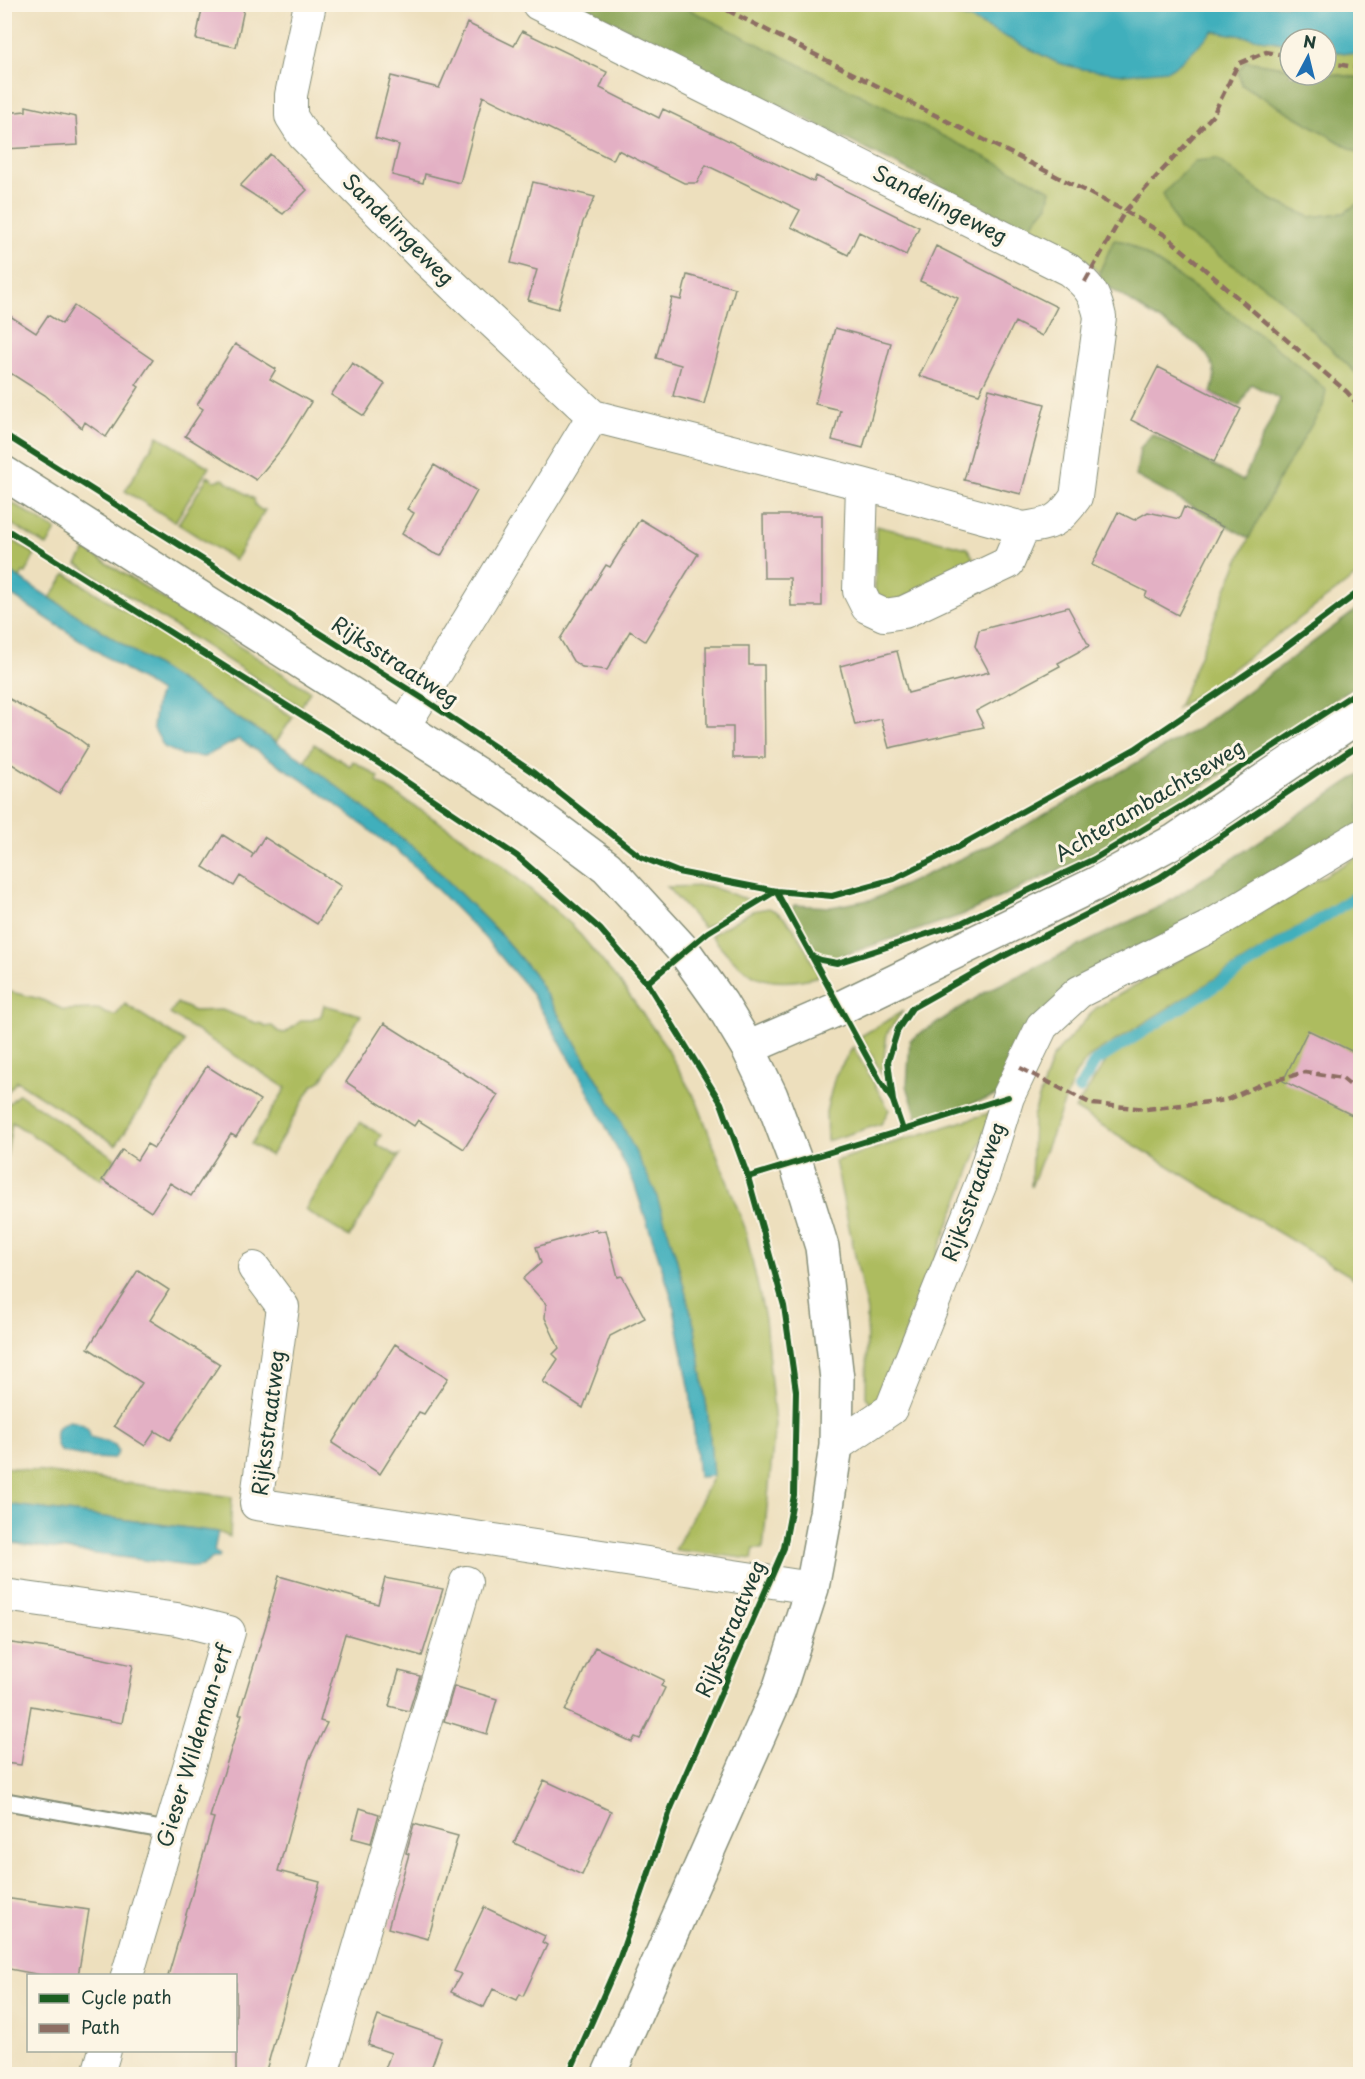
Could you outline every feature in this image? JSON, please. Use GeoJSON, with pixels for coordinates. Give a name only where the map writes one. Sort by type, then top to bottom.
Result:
{"type":"FeatureCollection","features":[{"type":"Feature","properties":{"kind":"street","name":"Sandelingeweg"},"geometry":{"type":"LineString","coordinates":[[310,4],[291,94],[291,116],[303,135],[422,256],[593,416],[862,484],[1023,528],[1047,525],[1065,514],[1076,497],[1100,317],[1096,299],[1085,282],[1068,270],[538,4]]}},
{"type":"Feature","properties":{"kind":"street"},"geometry":{"type":"LineString","coordinates":[[404,726],[593,416]]}},
{"type":"Feature","properties":{"kind":"street"},"geometry":{"type":"LineString","coordinates":[[4,473],[513,796],[608,867],[684,951],[721,1003],[748,1048],[771,1096],[796,1163],[822,1247],[837,1379],[836,1446],[826,1513],[812,1588],[779,1690],[609,2074]]}},
{"type":"Feature","properties":{"kind":"street"},"geometry":{"type":"LineString","coordinates":[[862,484],[859,591],[867,607],[884,615],[904,612],[1008,563],[1023,528]]}},
{"type":"Feature","properties":{"kind":"street","name":"Achterambachtseweg"},"geometry":{"type":"LineString","coordinates":[[748,1048],[840,1008],[1095,884],[1176,840],[1360,715]]}},
{"type":"Feature","properties":{"kind":"street","name":"Rijksstraatweg"},"geometry":{"type":"LineString","coordinates":[[836,1446],[891,1409],[982,1181],[1008,1097],[1042,1026],[1079,992],[1207,928],[1360,836]]}},
{"type":"Feature","properties":{"kind":"street","name":"Rijksstraatweg"},"geometry":{"type":"LineString","coordinates":[[254,1268],[283,1307],[256,1504],[812,1588]]}},
{"type":"Feature","properties":{"kind":"street"},"geometry":{"type":"LineString","coordinates":[[322,2074],[466,1582]]}},
{"type":"Feature","properties":{"kind":"street","name":"Gieser Wildeman-erf"},"geometry":{"type":"LineString","coordinates":[[4,1595],[177,1618],[229,1632],[128,1974]]}},
{"type":"Feature","properties":{"kind":"street"},"geometry":{"type":"LineString","coordinates":[[98,2074],[104,2052]]}},
{"type":"Feature","properties":{"kind":"lane"},"geometry":{"type":"LineString","coordinates":[[4,1801],[170,1831]]}},
{"type":"Feature","properties":{"kind":"green space"},"geometry":{"type":"Polygon","coordinates":[[[579,5],[680,5],[1051,190],[1048,205],[1027,230],[579,5]]]}},
{"type":"Feature","properties":{"kind":"green space"},"geometry":{"type":"Polygon","coordinates":[[[680,5],[918,5],[970,19],[1058,63],[1196,46],[1213,31],[1278,42],[1278,66],[1245,61],[1242,85],[1360,154],[1360,202],[1344,213],[1310,217],[1272,200],[1216,159],[1179,229],[1273,292],[1360,377],[1360,573],[1177,708],[1243,550],[1325,389],[1229,312],[1126,242],[1114,240],[1099,273],[1087,261],[1027,230],[1048,205],[680,5]]]}},
{"type":"Feature","properties":{"kind":"green space"},"geometry":{"type":"Polygon","coordinates":[[[1338,52],[1360,55],[1360,78],[1338,75],[1338,52]]]}},
{"type":"Feature","properties":{"kind":"green space"},"geometry":{"type":"Polygon","coordinates":[[[1245,61],[1278,66],[1278,87],[1338,87],[1338,75],[1360,78],[1360,154],[1242,85],[1238,72],[1245,61]]]}},
{"type":"Feature","properties":{"kind":"green space"},"geometry":{"type":"Polygon","coordinates":[[[1216,159],[1272,200],[1310,217],[1344,213],[1360,202],[1360,377],[1273,292],[1179,229],[1163,194],[1195,161],[1216,159]]]}},
{"type":"Feature","properties":{"kind":"green space"},"geometry":{"type":"Polygon","coordinates":[[[1114,240],[1126,242],[1254,330],[1326,390],[1323,406],[1279,479],[1249,538],[1136,476],[1140,448],[1152,434],[1243,481],[1280,399],[1251,384],[1240,406],[1211,393],[1214,379],[1213,367],[1208,356],[1198,345],[1102,283],[1099,273],[1114,240]]]}},
{"type":"Feature","properties":{"kind":"green space"},"geometry":{"type":"Polygon","coordinates":[[[158,436],[209,467],[175,522],[125,491],[158,436]]]}},
{"type":"Feature","properties":{"kind":"green space"},"geometry":{"type":"Polygon","coordinates":[[[208,476],[215,481],[223,479],[254,499],[255,505],[261,510],[265,510],[235,560],[178,524],[208,476]]]}},
{"type":"Feature","properties":{"kind":"green space"},"geometry":{"type":"Polygon","coordinates":[[[4,498],[56,530],[47,546],[5,520],[4,498]]]}},
{"type":"Feature","properties":{"kind":"green space"},"geometry":{"type":"Polygon","coordinates":[[[876,526],[967,548],[973,557],[972,565],[893,603],[875,600],[876,526]]]}},
{"type":"Feature","properties":{"kind":"green space"},"geometry":{"type":"Polygon","coordinates":[[[4,535],[35,554],[26,573],[23,572],[20,579],[5,569],[4,535]]]}},
{"type":"Feature","properties":{"kind":"green space"},"geometry":{"type":"Polygon","coordinates":[[[86,550],[310,691],[301,707],[77,564],[86,550]]]}},
{"type":"Feature","properties":{"kind":"green space"},"geometry":{"type":"Polygon","coordinates":[[[66,574],[293,717],[276,742],[50,598],[66,574]]]}},
{"type":"Feature","properties":{"kind":"green space"},"geometry":{"type":"Polygon","coordinates":[[[1360,607],[1360,683],[1171,807],[1083,859],[962,915],[832,959],[817,953],[792,910],[794,905],[831,907],[874,899],[992,844],[1200,727],[1360,607]]]}},
{"type":"Feature","properties":{"kind":"green space"},"geometry":{"type":"Polygon","coordinates":[[[314,744],[350,766],[353,761],[379,777],[377,782],[490,855],[573,926],[622,985],[663,1042],[697,1102],[745,1228],[765,1319],[775,1425],[763,1549],[754,1549],[752,1559],[675,1550],[713,1476],[708,1416],[695,1329],[675,1253],[607,1095],[533,973],[499,933],[419,852],[305,761],[314,744]]]}},
{"type":"Feature","properties":{"kind":"green space"},"geometry":{"type":"Polygon","coordinates":[[[1360,774],[1360,830],[1044,1013],[999,1095],[918,1121],[907,1086],[910,1040],[987,991],[1165,904],[1360,774]]]}},
{"type":"Feature","properties":{"kind":"green space"},"geometry":{"type":"Polygon","coordinates":[[[1360,855],[1360,888],[1088,1058],[1075,1075],[1031,1187],[1033,1117],[1052,1058],[1096,1008],[1360,855]]]}},
{"type":"Feature","properties":{"kind":"green space"},"geometry":{"type":"Polygon","coordinates":[[[709,886],[751,901],[704,928],[667,887],[709,886]]]}},
{"type":"Feature","properties":{"kind":"green space"},"geometry":{"type":"Polygon","coordinates":[[[1360,899],[1360,1282],[1075,1109],[1107,1060],[1360,899]]]}},
{"type":"Feature","properties":{"kind":"green space"},"geometry":{"type":"Polygon","coordinates":[[[769,908],[786,919],[793,928],[819,976],[784,982],[758,977],[735,961],[711,935],[752,911],[769,908]]]}},
{"type":"Feature","properties":{"kind":"green space"},"geometry":{"type":"Polygon","coordinates":[[[11,992],[40,999],[64,1010],[99,1009],[107,1014],[116,1015],[125,1004],[185,1042],[116,1145],[17,1081],[5,1095],[5,994],[11,992]]]}},
{"type":"Feature","properties":{"kind":"green space"},"geometry":{"type":"Polygon","coordinates":[[[177,1003],[194,1011],[222,1010],[263,1024],[265,1027],[272,1026],[279,1032],[285,1033],[302,1020],[312,1020],[321,1016],[324,1005],[361,1015],[321,1081],[312,1086],[271,1156],[251,1144],[286,1088],[170,1014],[177,1003]]]}},
{"type":"Feature","properties":{"kind":"green space"},"geometry":{"type":"Polygon","coordinates":[[[903,1011],[887,1033],[882,1074],[861,1036],[903,1011]]]}},
{"type":"Feature","properties":{"kind":"green space"},"geometry":{"type":"Polygon","coordinates":[[[853,1047],[889,1110],[881,1124],[827,1141],[826,1112],[835,1076],[853,1047]]]}},
{"type":"Feature","properties":{"kind":"green space"},"geometry":{"type":"Polygon","coordinates":[[[19,1094],[116,1159],[102,1180],[12,1122],[5,1169],[5,1107],[19,1094]]]}},
{"type":"Feature","properties":{"kind":"green space"},"geometry":{"type":"Polygon","coordinates":[[[993,1112],[876,1409],[866,1397],[867,1312],[835,1161],[993,1112]]]}},
{"type":"Feature","properties":{"kind":"green space"},"geometry":{"type":"Polygon","coordinates":[[[360,1122],[381,1135],[376,1144],[396,1156],[400,1155],[349,1237],[305,1210],[360,1122]]]}},
{"type":"Feature","properties":{"kind":"green space"},"geometry":{"type":"Polygon","coordinates":[[[5,1467],[232,1497],[230,1537],[218,1532],[5,1504],[5,1467]]]}},
{"type":"Feature","properties":{"kind":"water"},"geometry":{"type":"Polygon","coordinates":[[[918,5],[1360,5],[1360,55],[1338,52],[1338,27],[1278,27],[1278,42],[1213,31],[1180,63],[1168,70],[1124,74],[1082,69],[1058,63],[970,19],[918,5]]]}},
{"type":"Feature","properties":{"kind":"water"},"geometry":{"type":"Polygon","coordinates":[[[5,569],[305,761],[419,852],[499,933],[533,973],[607,1095],[655,1191],[675,1253],[695,1329],[708,1416],[713,1476],[698,1477],[690,1391],[672,1298],[634,1183],[583,1081],[530,991],[484,937],[405,857],[310,785],[239,739],[204,757],[182,755],[164,747],[153,727],[160,692],[5,591],[5,569]]]}},
{"type":"Feature","properties":{"kind":"water"},"geometry":{"type":"Polygon","coordinates":[[[69,1421],[86,1427],[90,1437],[115,1445],[118,1450],[117,1455],[112,1459],[91,1458],[60,1451],[56,1442],[56,1432],[60,1425],[69,1421]]]}},
{"type":"Feature","properties":{"kind":"water"},"geometry":{"type":"Polygon","coordinates":[[[5,1504],[218,1532],[214,1551],[220,1555],[219,1558],[213,1558],[202,1566],[196,1567],[5,1542],[5,1504]]]}},
{"type":"Feature","properties":{"kind":"building"},"geometry":{"type":"Polygon","coordinates":[[[203,4],[245,4],[236,47],[196,39],[203,4]]]}},
{"type":"Feature","properties":{"kind":"building"},"geometry":{"type":"Polygon","coordinates":[[[467,23],[514,46],[522,31],[607,72],[600,88],[659,118],[663,109],[814,182],[816,176],[919,227],[906,255],[859,232],[848,255],[791,227],[800,210],[706,165],[697,183],[684,183],[618,150],[613,160],[483,96],[460,183],[425,174],[423,183],[392,175],[399,145],[375,138],[391,76],[439,88],[467,23]]]}},
{"type":"Feature","properties":{"kind":"building"},"geometry":{"type":"Polygon","coordinates":[[[26,106],[76,117],[78,145],[4,149],[4,113],[26,111],[26,106]]]}},
{"type":"Feature","properties":{"kind":"building"},"geometry":{"type":"Polygon","coordinates":[[[270,154],[307,190],[283,214],[240,186],[270,154]]]}},
{"type":"Feature","properties":{"kind":"building"},"geometry":{"type":"Polygon","coordinates":[[[533,182],[595,197],[583,222],[558,309],[528,300],[537,270],[511,263],[533,182]]]}},
{"type":"Feature","properties":{"kind":"building"},"geometry":{"type":"Polygon","coordinates":[[[936,246],[1057,307],[1042,336],[1015,322],[979,394],[919,376],[958,298],[920,281],[936,246]]]}},
{"type":"Feature","properties":{"kind":"building"},"geometry":{"type":"Polygon","coordinates":[[[687,275],[735,288],[704,404],[673,396],[681,365],[656,358],[672,298],[681,300],[687,275]]]}},
{"type":"Feature","properties":{"kind":"building"},"geometry":{"type":"Polygon","coordinates":[[[74,306],[153,360],[136,385],[139,387],[106,437],[85,422],[82,428],[45,395],[4,369],[4,312],[36,333],[48,315],[62,324],[74,306]]]}},
{"type":"Feature","properties":{"kind":"building"},"geometry":{"type":"Polygon","coordinates":[[[835,328],[891,343],[863,448],[832,440],[840,410],[815,404],[835,328]]]}},
{"type":"Feature","properties":{"kind":"building"},"geometry":{"type":"Polygon","coordinates":[[[235,344],[276,369],[270,379],[311,402],[284,446],[256,480],[185,436],[203,409],[197,405],[235,344]]]}},
{"type":"Feature","properties":{"kind":"building"},"geometry":{"type":"Polygon","coordinates":[[[352,363],[385,384],[364,416],[331,395],[352,363]]]}},
{"type":"Feature","properties":{"kind":"building"},"geometry":{"type":"Polygon","coordinates":[[[1158,367],[1241,409],[1214,462],[1131,420],[1158,367]]]}},
{"type":"Feature","properties":{"kind":"building"},"geometry":{"type":"Polygon","coordinates":[[[989,389],[1045,404],[1021,494],[964,480],[989,389]]]}},
{"type":"Feature","properties":{"kind":"building"},"geometry":{"type":"Polygon","coordinates":[[[434,465],[477,491],[441,556],[402,534],[414,513],[407,509],[434,465]]]}},
{"type":"Feature","properties":{"kind":"building"},"geometry":{"type":"Polygon","coordinates":[[[1184,507],[1223,527],[1178,615],[1145,597],[1147,592],[1092,565],[1118,512],[1134,520],[1148,512],[1179,519],[1184,507]]]}},
{"type":"Feature","properties":{"kind":"building"},"geometry":{"type":"Polygon","coordinates":[[[763,515],[822,515],[822,606],[791,606],[790,578],[764,578],[763,515]]]}},
{"type":"Feature","properties":{"kind":"building"},"geometry":{"type":"Polygon","coordinates":[[[640,519],[698,554],[645,641],[630,631],[607,670],[582,667],[573,661],[560,639],[606,565],[610,567],[640,519]]]}},
{"type":"Feature","properties":{"kind":"building"},"geometry":{"type":"Polygon","coordinates":[[[1068,607],[1089,646],[1058,663],[1060,666],[976,711],[984,727],[889,748],[881,719],[855,725],[840,666],[897,651],[908,693],[989,672],[975,646],[979,630],[1068,607]]]}},
{"type":"Feature","properties":{"kind":"building"},"geometry":{"type":"Polygon","coordinates":[[[706,646],[749,646],[749,665],[764,665],[765,758],[733,758],[733,727],[707,727],[706,646]]]}},
{"type":"Feature","properties":{"kind":"building"},"geometry":{"type":"Polygon","coordinates":[[[4,696],[68,731],[88,746],[59,794],[4,759],[4,696]]]}},
{"type":"Feature","properties":{"kind":"building"},"geometry":{"type":"Polygon","coordinates":[[[223,835],[253,854],[251,858],[264,837],[341,886],[317,924],[240,876],[234,886],[203,867],[223,835]]]}},
{"type":"Feature","properties":{"kind":"building"},"geometry":{"type":"Polygon","coordinates":[[[384,1023],[498,1095],[464,1149],[418,1120],[414,1126],[346,1082],[384,1023]]]}},
{"type":"Feature","properties":{"kind":"building"},"geometry":{"type":"Polygon","coordinates":[[[1308,1030],[1360,1055],[1360,1119],[1283,1081],[1308,1030]]]}},
{"type":"Feature","properties":{"kind":"building"},"geometry":{"type":"Polygon","coordinates":[[[207,1066],[260,1100],[236,1137],[231,1134],[191,1196],[170,1183],[151,1212],[102,1180],[122,1150],[137,1160],[147,1144],[154,1148],[207,1066]]]}},
{"type":"Feature","properties":{"kind":"building"},"geometry":{"type":"Polygon","coordinates":[[[596,1229],[597,1232],[606,1230],[618,1277],[622,1276],[645,1318],[610,1336],[583,1408],[543,1382],[558,1359],[553,1354],[559,1348],[545,1318],[546,1304],[523,1279],[541,1263],[536,1247],[596,1229]]]}},
{"type":"Feature","properties":{"kind":"building"},"geometry":{"type":"Polygon","coordinates":[[[138,1270],[169,1290],[150,1320],[220,1364],[170,1440],[155,1431],[145,1446],[114,1426],[142,1383],[88,1348],[138,1270]]]}},
{"type":"Feature","properties":{"kind":"building"},"geometry":{"type":"Polygon","coordinates":[[[395,1344],[448,1378],[424,1414],[419,1412],[380,1474],[332,1443],[395,1344]]]}},
{"type":"Feature","properties":{"kind":"building"},"geometry":{"type":"Polygon","coordinates":[[[279,1576],[378,1604],[385,1578],[443,1589],[422,1656],[345,1634],[320,1721],[327,1723],[309,1760],[278,1871],[320,1882],[265,2074],[236,2074],[237,1974],[169,1974],[214,1818],[210,1817],[242,1714],[239,1714],[279,1576]]]}},
{"type":"Feature","properties":{"kind":"building"},"geometry":{"type":"Polygon","coordinates":[[[4,1642],[56,1649],[133,1665],[122,1723],[31,1706],[21,1765],[4,1763],[4,1642]]]}},
{"type":"Feature","properties":{"kind":"building"},"geometry":{"type":"Polygon","coordinates":[[[595,1647],[664,1680],[661,1686],[665,1688],[640,1739],[635,1737],[632,1742],[565,1711],[595,1647]]]}},
{"type":"Feature","properties":{"kind":"building"},"geometry":{"type":"Polygon","coordinates":[[[399,1671],[420,1676],[409,1711],[389,1706],[399,1671]]]}},
{"type":"Feature","properties":{"kind":"building"},"geometry":{"type":"Polygon","coordinates":[[[454,1686],[497,1699],[487,1734],[444,1721],[454,1686]]]}},
{"type":"Feature","properties":{"kind":"building"},"geometry":{"type":"Polygon","coordinates":[[[544,1780],[611,1811],[582,1875],[514,1843],[544,1780]]]}},
{"type":"Feature","properties":{"kind":"building"},"geometry":{"type":"Polygon","coordinates":[[[360,1808],[379,1814],[371,1843],[352,1838],[360,1808]]]}},
{"type":"Feature","properties":{"kind":"building"},"geometry":{"type":"Polygon","coordinates":[[[414,1824],[458,1836],[428,1939],[388,1928],[409,1854],[406,1853],[414,1824]]]}},
{"type":"Feature","properties":{"kind":"building"},"geometry":{"type":"Polygon","coordinates":[[[4,1898],[89,1910],[78,1974],[36,1974],[4,1968],[4,1898]]]}},
{"type":"Feature","properties":{"kind":"building"},"geometry":{"type":"Polygon","coordinates":[[[484,1907],[545,1936],[542,1942],[547,1945],[523,1996],[520,1994],[517,2000],[493,1989],[484,2007],[451,1992],[461,1974],[454,1971],[484,1907]]]}},
{"type":"Feature","properties":{"kind":"building"},"geometry":{"type":"Polygon","coordinates":[[[378,2016],[442,2038],[429,2074],[383,2074],[391,2053],[368,2045],[378,2016]]]}},
{"type":"Feature","properties":{"kind":"waterway"},"geometry":{"type":"LineString","coordinates":[[1079,1089],[1095,1062],[1360,894]]}},
{"type":"Feature","properties":{"kind":"marked path"},"geometry":{"type":"LineString","coordinates":[[715,4],[1125,211],[1165,235],[1347,392],[1360,407]]}},
{"type":"Feature","properties":{"kind":"marked path"},"geometry":{"type":"LineString","coordinates":[[1085,282],[1125,211],[1213,115],[1238,64],[1266,52],[1278,54]]}},
{"type":"Feature","properties":{"kind":"marked path"},"geometry":{"type":"LineString","coordinates":[[1338,64],[1360,68]]}},
{"type":"Feature","properties":{"kind":"marked path"},"geometry":{"type":"LineString","coordinates":[[1020,1068],[1092,1104],[1146,1109],[1226,1100],[1262,1084],[1305,1072],[1342,1078],[1360,1093]]}},
{"type":"Feature","properties":{"kind":"cycle path"},"geometry":{"type":"LineString","coordinates":[[4,434],[422,698],[534,773],[641,857],[678,872],[776,891],[832,896],[894,879],[956,848],[1135,749],[1280,651],[1360,591]]}},
{"type":"Feature","properties":{"kind":"cycle path"},"geometry":{"type":"LineString","coordinates":[[4,528],[383,766],[517,856],[600,929],[647,983],[721,1103],[748,1177],[784,1306],[796,1391],[794,1495],[784,1548],[671,1808],[619,1960],[569,2074]]}},
{"type":"Feature","properties":{"kind":"cycle path"},"geometry":{"type":"LineString","coordinates":[[811,956],[837,963],[961,923],[1094,859],[1185,804],[1360,690]]}},
{"type":"Feature","properties":{"kind":"cycle path"},"geometry":{"type":"LineString","coordinates":[[893,1101],[888,1061],[898,1029],[912,1008],[1004,956],[1159,878],[1360,744]]}},
{"type":"Feature","properties":{"kind":"cycle path"},"geometry":{"type":"LineString","coordinates":[[647,983],[708,932],[776,891]]}},
{"type":"Feature","properties":{"kind":"cycle path"},"geometry":{"type":"LineString","coordinates":[[748,1177],[903,1130],[893,1101],[776,891]]}},
{"type":"Feature","properties":{"kind":"cycle path"},"geometry":{"type":"LineString","coordinates":[[903,1130],[1008,1097]]}}]}
